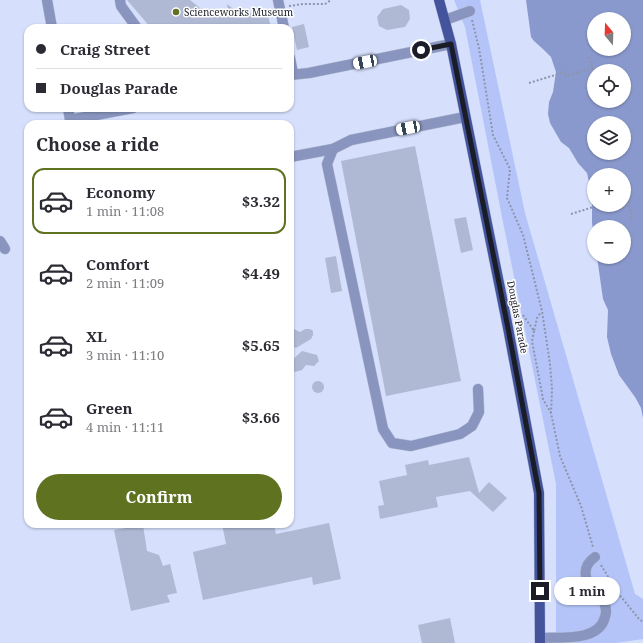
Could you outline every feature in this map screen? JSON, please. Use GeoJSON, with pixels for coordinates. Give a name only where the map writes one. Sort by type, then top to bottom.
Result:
{"type":"FeatureCollection","features":[{"type":"Feature","properties":{"kind":"main road","name":"Douglas Parade"},"geometry":{"type":"LineString","coordinates":[[439,0],[451,44],[508,328],[539,493],[540,641]]}},
{"type":"Feature","properties":{"kind":"street"},"geometry":{"type":"LineString","coordinates":[[47,0],[51,24]]}},
{"type":"Feature","properties":{"kind":"street"},"geometry":{"type":"LineString","coordinates":[[120,0],[121,6],[134,24]]}},
{"type":"Feature","properties":{"kind":"street"},"geometry":{"type":"LineString","coordinates":[[279,4],[283,24]]}},
{"type":"Feature","properties":{"kind":"street"},"geometry":{"type":"LineString","coordinates":[[445,20],[470,11]]}},
{"type":"Feature","properties":{"kind":"street"},"geometry":{"type":"LineString","coordinates":[[294,74],[451,44]]}},
{"type":"Feature","properties":{"kind":"street"},"geometry":{"type":"LineString","coordinates":[[70,120],[112,112]]}},
{"type":"Feature","properties":{"kind":"street"},"geometry":{"type":"LineString","coordinates":[[294,156],[333,148],[351,140],[465,117]]}},
{"type":"Feature","properties":{"kind":"street"},"geometry":{"type":"LineString","coordinates":[[333,148],[327,164],[383,428],[392,443],[411,446],[460,434],[472,426],[479,412],[478,389]]}},
{"type":"Feature","properties":{"kind":"street"},"geometry":{"type":"LineString","coordinates":[[540,641],[587,634],[596,631],[603,624],[606,614],[605,605],[601,597],[590,586],[586,572],[588,563],[595,556]]}},
{"type":"Feature","properties":{"kind":"path"},"geometry":{"type":"LineString","coordinates":[[279,4],[325,4],[330,0]]}},
{"type":"Feature","properties":{"kind":"path"},"geometry":{"type":"LineString","coordinates":[[470,11],[479,48],[493,135],[510,169],[506,194],[507,201],[522,230],[542,311],[552,389],[550,412]]}},
{"type":"Feature","properties":{"kind":"path"},"geometry":{"type":"LineString","coordinates":[[589,57],[592,64]]}},
{"type":"Feature","properties":{"kind":"path"},"geometry":{"type":"LineString","coordinates":[[529,83],[565,72],[566,76],[587,70]]}},
{"type":"Feature","properties":{"kind":"path"},"geometry":{"type":"LineString","coordinates":[[570,214],[587,209]]}},
{"type":"Feature","properties":{"kind":"path"},"geometry":{"type":"LineString","coordinates":[[630,212],[632,219]]}},
{"type":"Feature","properties":{"kind":"path"},"geometry":{"type":"LineString","coordinates":[[542,311],[537,318],[532,342],[543,399],[550,412],[560,456],[581,506],[595,556],[618,593],[643,622]]}},
{"type":"Feature","properties":{"kind":"path"},"geometry":{"type":"LineString","coordinates":[[523,315],[534,331]]}},
{"type":"Feature","properties":{"kind":"shaded area"},"geometry":{"type":"Polygon","coordinates":[[[454,0],[480,0],[525,213],[635,594],[643,599],[643,639],[616,643],[556,643],[556,484],[465,27],[454,0]]]}},
{"type":"Feature","properties":{"kind":"shaded area"},"geometry":{"type":"Polygon","coordinates":[[[526,0],[643,0],[643,418],[641,408],[619,375],[611,354],[607,337],[608,310],[603,299],[598,264],[631,264],[631,220],[592,220],[592,212],[631,212],[631,168],[587,168],[587,173],[578,163],[569,148],[561,142],[550,123],[548,114],[549,102],[553,92],[556,72],[551,57],[531,37],[526,0]]]}},
{"type":"Feature","properties":{"kind":"building","name":"Scienceworks Museum"},"geometry":{"type":"Polygon","coordinates":[[[127,0],[190,0],[200,8],[229,17],[227,4],[241,15],[267,11],[270,24],[148,24],[127,0]]]}},
{"type":"Feature","properties":{"kind":"building"},"geometry":{"type":"Polygon","coordinates":[[[401,5],[409,10],[410,19],[405,27],[387,30],[379,26],[377,17],[383,9],[401,5]]]}},
{"type":"Feature","properties":{"kind":"building"},"geometry":{"type":"Polygon","coordinates":[[[304,24],[309,47],[297,50],[294,36],[294,26],[304,24]]]}},
{"type":"Feature","properties":{"kind":"building"},"geometry":{"type":"Polygon","coordinates":[[[415,146],[461,381],[386,396],[341,161],[415,146]]]}},
{"type":"Feature","properties":{"kind":"building"},"geometry":{"type":"Polygon","coordinates":[[[466,217],[473,250],[461,253],[454,219],[466,217]]]}},
{"type":"Feature","properties":{"kind":"building"},"geometry":{"type":"Polygon","coordinates":[[[336,256],[342,291],[331,293],[325,258],[336,256]]]}},
{"type":"Feature","properties":{"kind":"building"},"geometry":{"type":"Polygon","coordinates":[[[294,329],[300,332],[305,329],[310,329],[313,331],[311,339],[296,348],[294,347],[294,329]]]}},
{"type":"Feature","properties":{"kind":"building"},"geometry":{"type":"Polygon","coordinates":[[[302,351],[317,355],[319,361],[314,366],[306,365],[302,370],[295,372],[294,358],[302,351]]]}},
{"type":"Feature","properties":{"kind":"building"},"geometry":{"type":"Polygon","coordinates":[[[320,381],[323,382],[323,392],[316,393],[313,392],[312,385],[313,382],[320,381]]]}},
{"type":"Feature","properties":{"kind":"building"},"geometry":{"type":"Polygon","coordinates":[[[469,457],[479,493],[489,482],[507,498],[493,512],[470,491],[436,497],[438,507],[380,519],[378,506],[384,505],[379,481],[407,475],[405,465],[428,460],[429,465],[469,457]]]}},
{"type":"Feature","properties":{"kind":"building"},"geometry":{"type":"Polygon","coordinates":[[[329,523],[341,579],[313,585],[312,577],[203,600],[193,552],[226,544],[223,528],[275,528],[276,534],[329,523]]]}},
{"type":"Feature","properties":{"kind":"building"},"geometry":{"type":"Polygon","coordinates":[[[126,528],[143,528],[147,551],[159,555],[163,566],[170,564],[177,593],[167,595],[170,602],[131,611],[114,530],[126,528]]]}},
{"type":"Feature","properties":{"kind":"building"},"geometry":{"type":"Polygon","coordinates":[[[450,618],[455,643],[422,643],[418,625],[450,618]]]}},
{"type":"Feature","properties":{"kind":"place","name":"Scienceworks Museum"},"geometry":{"type":"Point","coordinates":[176,12]}},
{"type":"Feature","properties":{"kind":"route"},"geometry":{"type":"LineString","coordinates":[[421,50],[451,44],[508,328],[539,493],[540,591]]}}]}
